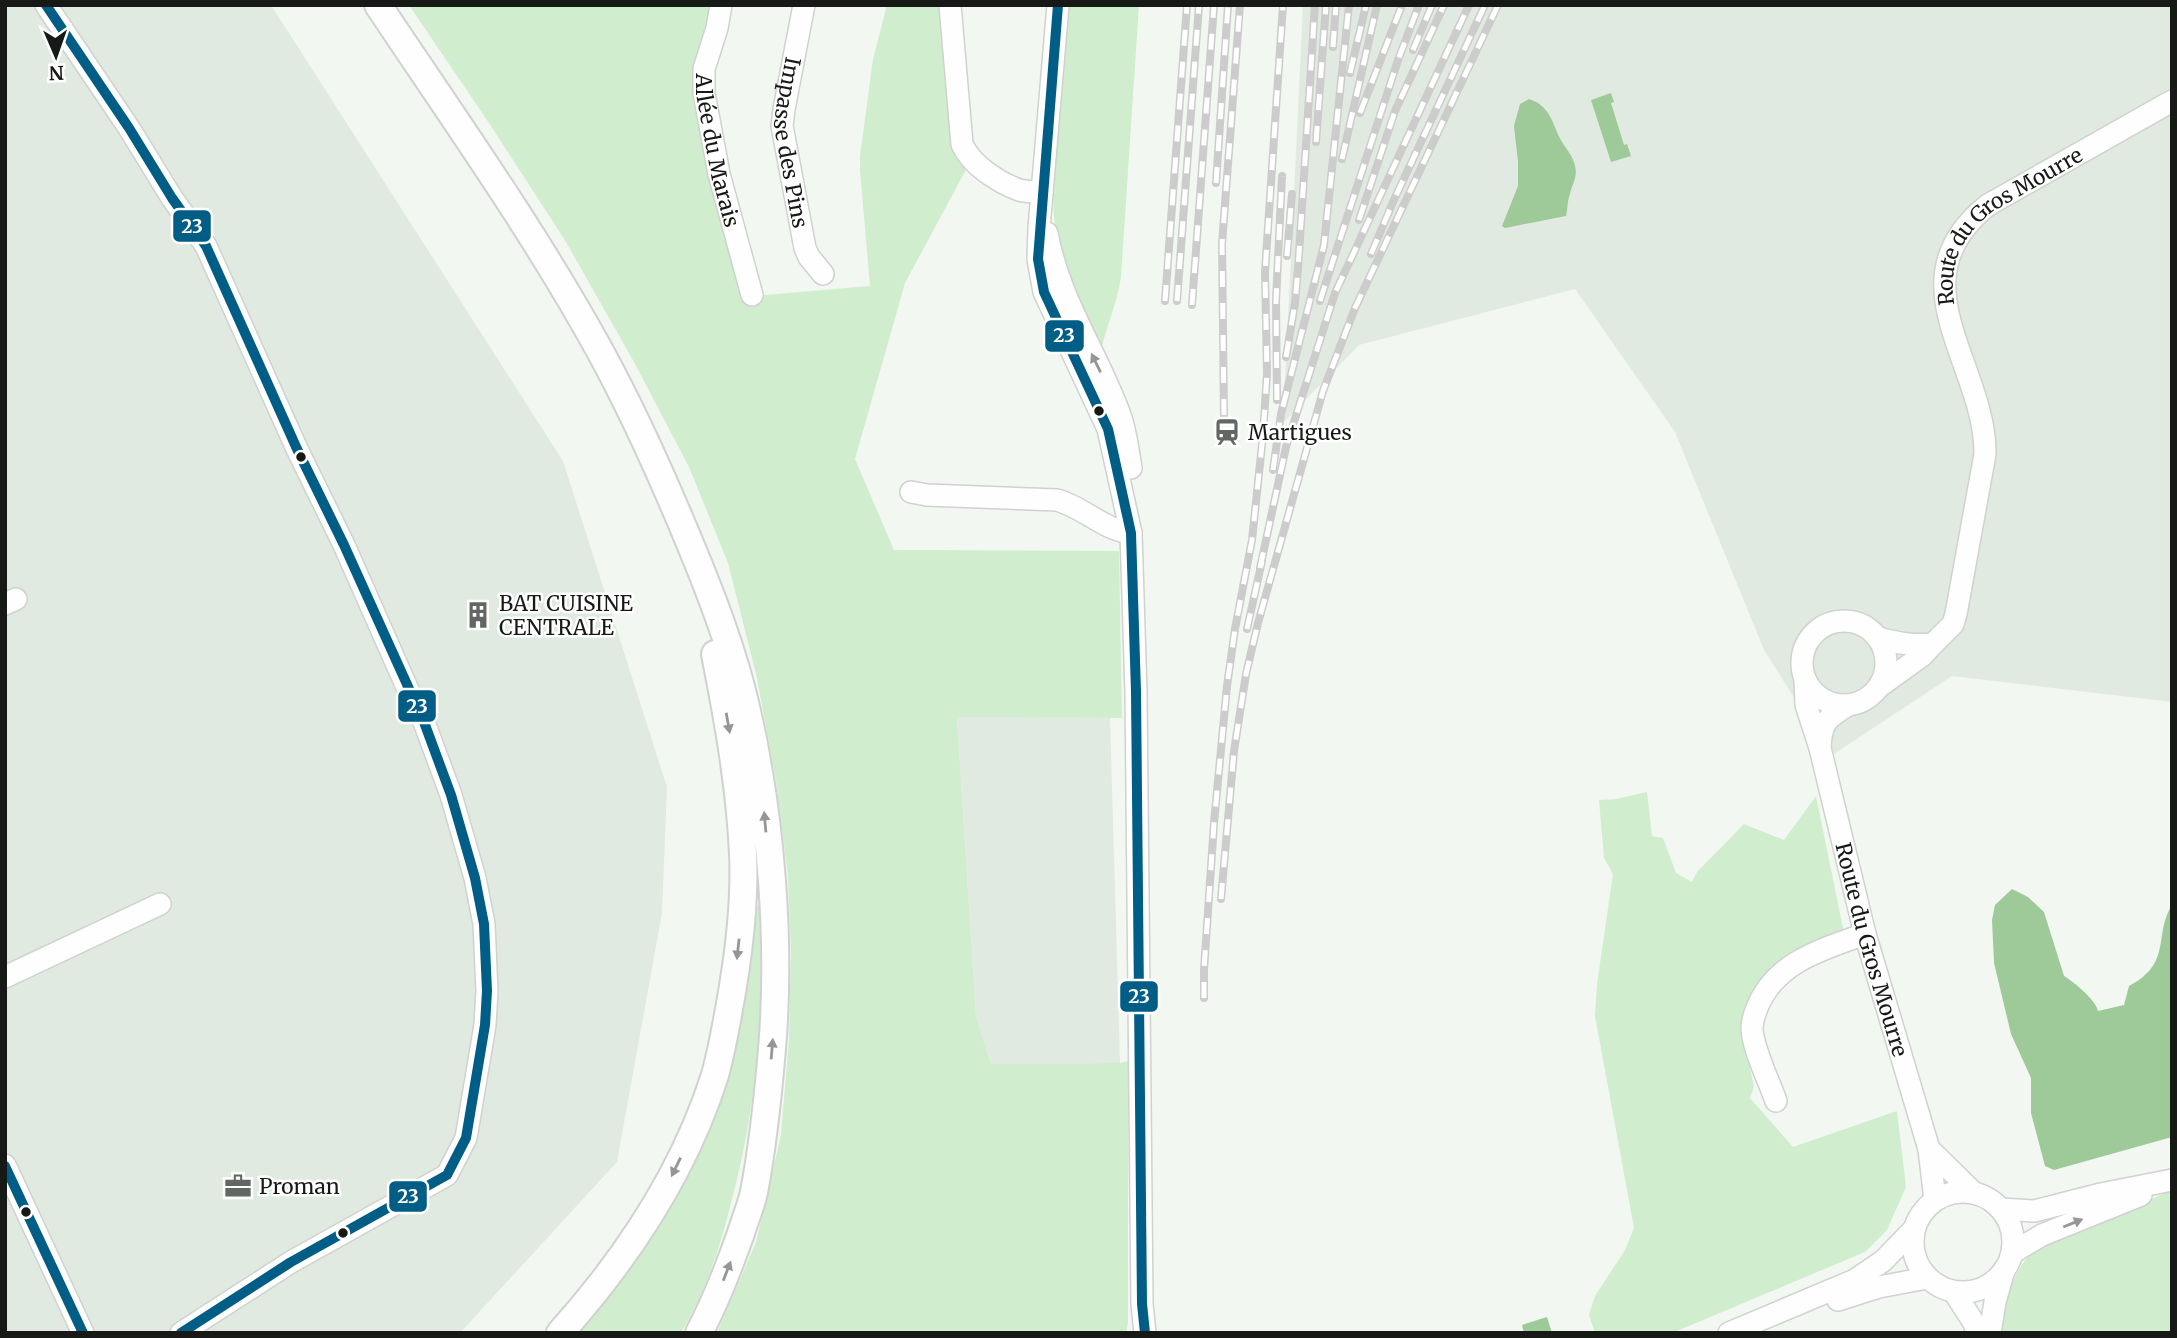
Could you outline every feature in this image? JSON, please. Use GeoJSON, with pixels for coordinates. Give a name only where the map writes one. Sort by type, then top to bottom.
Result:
{"type":"FeatureCollection","features":[{"type":"Feature","properties":{"kind":"main road"},"geometry":{"type":"LineString","coordinates":[[378,5],[536,243],[600,351],[655,458],[697,560],[725,634],[746,708],[764,808],[773,903],[775,968],[769,1083],[753,1195],[726,1276],[699,1333]]}},
{"type":"Feature","properties":{"kind":"main road"},"geometry":{"type":"LineString","coordinates":[[560,1333],[629,1249],[661,1197],[715,1075],[727,1023],[737,964],[743,902],[743,854],[734,759],[697,560]]}},
{"type":"Feature","properties":{"kind":"street"},"geometry":{"type":"LineString","coordinates":[[46,5],[206,246],[424,722],[451,795],[475,878],[484,924],[487,990],[485,1026],[466,1138],[447,1175],[291,1262],[181,1333]]}},
{"type":"Feature","properties":{"kind":"street","name":"Allée du Marais"},"geometry":{"type":"LineString","coordinates":[[721,5],[704,69],[704,93],[719,174],[752,295]]}},
{"type":"Feature","properties":{"kind":"street","name":"Impasse des Pins"},"geometry":{"type":"LineString","coordinates":[[804,5],[782,126],[805,248],[823,274]]}},
{"type":"Feature","properties":{"kind":"street"},"geometry":{"type":"LineString","coordinates":[[950,5],[962,144],[966,153],[972,160],[1013,187],[1026,192],[1042,192]]}},
{"type":"Feature","properties":{"kind":"street"},"geometry":{"type":"LineString","coordinates":[[1058,5],[1038,259],[1050,308],[1105,421],[1131,533],[1136,692],[1142,1304],[1145,1333]]}},
{"type":"Feature","properties":{"kind":"street","name":"Route du Gros Mourre"},"geometry":{"type":"LineString","coordinates":[[1820,748],[1820,734],[1829,717],[1848,705],[1871,696],[1880,686],[1923,655],[1952,624],[1956,614],[1985,454],[1985,436],[1944,295],[1948,262],[1954,246],[1975,215],[1988,205],[2172,101]]}},
{"type":"Feature","properties":{"kind":"street"},"geometry":{"type":"LineString","coordinates":[[911,492],[927,495],[1057,500],[1068,503],[1116,530],[1131,533]]}},
{"type":"Feature","properties":{"kind":"street","name":"Route du Gros Mourre"},"geometry":{"type":"LineString","coordinates":[[1933,644],[1902,644],[1878,638],[1868,628],[1856,623],[1829,623],[1808,640],[1803,652],[1802,666],[1806,705],[1820,748],[1865,934],[1928,1149],[1935,1200]]}},
{"type":"Feature","properties":{"kind":"street"},"geometry":{"type":"LineString","coordinates":[[1878,638],[1886,662],[1885,675],[1880,686]]}},
{"type":"Feature","properties":{"kind":"street"},"geometry":{"type":"LineString","coordinates":[[1804,679],[1822,700],[1835,705],[1848,705]]}},
{"type":"Feature","properties":{"kind":"street"},"geometry":{"type":"LineString","coordinates":[[5,977],[160,904]]}},
{"type":"Feature","properties":{"kind":"street"},"geometry":{"type":"LineString","coordinates":[[1776,1101],[1753,1037],[1753,1017],[1760,1000],[1772,982],[1791,965],[1815,952],[1865,934]]}},
{"type":"Feature","properties":{"kind":"street","name":"Route du Gros Mourre"},"geometry":{"type":"LineString","coordinates":[[1928,1149],[1974,1193]]}},
{"type":"Feature","properties":{"kind":"street"},"geometry":{"type":"LineString","coordinates":[[5,1165],[83,1333]]}},
{"type":"Feature","properties":{"kind":"street"},"geometry":{"type":"LineString","coordinates":[[2001,1209],[2034,1211],[2101,1194],[2170,1181]]}},
{"type":"Feature","properties":{"kind":"street"},"geometry":{"type":"LineString","coordinates":[[1913,1230],[1912,1247],[1917,1264],[1927,1278],[1939,1287],[1954,1292],[1969,1292],[1995,1281],[2008,1262],[2042,1235],[2128,1202],[2170,1181]]}},
{"type":"Feature","properties":{"kind":"street"},"geometry":{"type":"LineString","coordinates":[[1735,1330],[1855,1280],[1884,1261],[1913,1230],[1925,1208],[1947,1194],[1961,1192],[1974,1193],[1989,1199],[2001,1209],[2013,1238],[1995,1302],[1990,1333]]}},
{"type":"Feature","properties":{"kind":"street"},"geometry":{"type":"LineString","coordinates":[[1735,1330],[1879,1287],[1927,1278]]}},
{"type":"Feature","properties":{"kind":"street"},"geometry":{"type":"LineString","coordinates":[[1954,1292],[1974,1323],[1977,1333]]}},
{"type":"Feature","properties":{"kind":"street"},"geometry":{"type":"LineString","coordinates":[[1137,1333],[1142,1304]]}},
{"type":"Feature","properties":{"kind":"shaded area"},"geometry":{"type":"Polygon","coordinates":[[[5,5],[271,5],[563,461],[667,787],[662,913],[617,1162],[460,1333],[5,1333],[5,5]]]}},
{"type":"Feature","properties":{"kind":"shaded area"},"geometry":{"type":"Polygon","coordinates":[[[409,5],[713,5],[699,60],[743,297],[870,286],[860,156],[873,59],[887,5],[941,5],[968,166],[905,283],[855,459],[894,550],[1119,551],[1122,718],[957,717],[976,1016],[991,1064],[1128,1061],[1126,1333],[717,1333],[756,1242],[781,1135],[789,1039],[791,954],[788,876],[776,781],[757,678],[728,563],[689,467],[634,362],[566,242],[409,5]]]}},
{"type":"Feature","properties":{"kind":"shaded area"},"geometry":{"type":"Polygon","coordinates":[[[1067,5],[1139,5],[1121,277],[1100,354],[1083,322],[1055,232],[1052,186],[1067,5]]]}},
{"type":"Feature","properties":{"kind":"shaded area"},"geometry":{"type":"Polygon","coordinates":[[[1303,5],[2172,5],[2172,702],[1952,676],[1831,756],[1764,650],[1675,432],[1575,289],[1359,345],[1283,423],[1303,5]]]}},
{"type":"Feature","properties":{"kind":"shaded area"},"geometry":{"type":"Polygon","coordinates":[[[1611,93],[1614,102],[1611,103],[1624,145],[1627,144],[1631,156],[1611,162],[1591,100],[1611,93]]]}},
{"type":"Feature","properties":{"kind":"shaded area"},"geometry":{"type":"Polygon","coordinates":[[[1529,99],[1542,106],[1550,116],[1573,159],[1575,177],[1566,216],[1505,228],[1502,226],[1518,186],[1514,126],[1520,104],[1529,99]]]}},
{"type":"Feature","properties":{"kind":"shaded area"},"geometry":{"type":"Polygon","coordinates":[[[957,716],[1110,718],[1120,1063],[991,1064],[976,1016],[957,716]]]}},
{"type":"Feature","properties":{"kind":"shaded area"},"geometry":{"type":"Polygon","coordinates":[[[1647,792],[1652,836],[1663,838],[1676,873],[1692,882],[1697,872],[1744,824],[1784,840],[1816,796],[1844,933],[1764,979],[1748,1001],[1743,1014],[1743,1034],[1754,1087],[1750,1098],[1793,1147],[1897,1111],[1906,1187],[1887,1230],[1865,1252],[1672,1333],[1595,1333],[1589,1315],[1595,1296],[1625,1250],[1634,1228],[1595,1016],[1613,874],[1604,858],[1599,800],[1647,792]]]}},
{"type":"Feature","properties":{"kind":"shaded area"},"geometry":{"type":"Polygon","coordinates":[[[2012,889],[2028,897],[2044,912],[2064,976],[2089,997],[2098,1011],[2124,1005],[2129,986],[2152,968],[2172,905],[2172,1137],[2054,1170],[2045,1166],[2031,1113],[2031,1078],[2011,1034],[1994,963],[1992,920],[1995,905],[2012,889]]]}},
{"type":"Feature","properties":{"kind":"shaded area"},"geometry":{"type":"Polygon","coordinates":[[[759,905],[761,981],[757,1055],[747,1129],[717,1253],[690,1318],[681,1333],[571,1333],[673,1196],[755,909],[759,905]]]}},
{"type":"Feature","properties":{"kind":"shaded area"},"geometry":{"type":"Polygon","coordinates":[[[2172,1190],[2172,1333],[1999,1333],[2010,1288],[2020,1267],[2035,1249],[2172,1190]]]}},
{"type":"Feature","properties":{"kind":"shaded area"},"geometry":{"type":"Polygon","coordinates":[[[1547,1317],[1552,1333],[1524,1333],[1522,1325],[1547,1317]]]}},
{"type":"Feature","properties":{"kind":"railway"},"geometry":{"type":"LineString","coordinates":[[1165,301],[1187,5]]}},
{"type":"Feature","properties":{"kind":"railway"},"geometry":{"type":"LineString","coordinates":[[1177,301],[1199,5]]}},
{"type":"Feature","properties":{"kind":"railway"},"geometry":{"type":"LineString","coordinates":[[1192,305],[1214,5]]}},
{"type":"Feature","properties":{"kind":"railway"},"geometry":{"type":"LineString","coordinates":[[1216,183],[1228,5]]}},
{"type":"Feature","properties":{"kind":"railway"},"geometry":{"type":"LineString","coordinates":[[1224,415],[1222,244],[1240,5]]}},
{"type":"Feature","properties":{"kind":"railway"},"geometry":{"type":"LineString","coordinates":[[1204,998],[1214,823],[1227,686],[1252,540],[1263,435],[1267,373],[1265,272],[1283,5]]}},
{"type":"Feature","properties":{"kind":"railway"},"geometry":{"type":"LineString","coordinates":[[1286,357],[1298,269],[1315,5]]}},
{"type":"Feature","properties":{"kind":"railway"},"geometry":{"type":"LineString","coordinates":[[1316,142],[1326,5]]}},
{"type":"Feature","properties":{"kind":"railway"},"geometry":{"type":"LineString","coordinates":[[1333,47],[1336,5]]}},
{"type":"Feature","properties":{"kind":"railway"},"geometry":{"type":"LineString","coordinates":[[1273,470],[1281,414],[1324,245],[1349,5]]}},
{"type":"Feature","properties":{"kind":"railway"},"geometry":{"type":"LineString","coordinates":[[1350,73],[1366,5]]}},
{"type":"Feature","properties":{"kind":"railway"},"geometry":{"type":"LineString","coordinates":[[1342,159],[1377,5]]}},
{"type":"Feature","properties":{"kind":"railway"},"geometry":{"type":"LineString","coordinates":[[1360,113],[1402,5]]}},
{"type":"Feature","properties":{"kind":"railway"},"geometry":{"type":"LineString","coordinates":[[1320,301],[1398,60],[1419,5]]}},
{"type":"Feature","properties":{"kind":"railway"},"geometry":{"type":"LineString","coordinates":[[1413,50],[1432,5]]}},
{"type":"Feature","properties":{"kind":"railway"},"geometry":{"type":"LineString","coordinates":[[1359,220],[1395,111],[1444,5]]}},
{"type":"Feature","properties":{"kind":"railway"},"geometry":{"type":"LineString","coordinates":[[1260,568],[1286,447],[1335,293],[1469,5]]}},
{"type":"Feature","properties":{"kind":"railway"},"geometry":{"type":"LineString","coordinates":[[1371,254],[1485,5]]}},
{"type":"Feature","properties":{"kind":"railway"},"geometry":{"type":"LineString","coordinates":[[1221,899],[1234,751],[1246,674],[1323,391],[1355,308],[1498,5]]}},
{"type":"Feature","properties":{"kind":"railway"},"geometry":{"type":"LineString","coordinates":[[1277,400],[1276,301],[1282,176]]}},
{"type":"Feature","properties":{"kind":"railway"},"geometry":{"type":"LineString","coordinates":[[1287,256],[1292,194]]}},
{"type":"Feature","properties":{"kind":"railway"},"geometry":{"type":"LineString","coordinates":[[1247,629],[1262,561]]}},
{"type":"Feature","properties":{"kind":"transit line","name":"23"},"geometry":{"type":"LineString","coordinates":[[46,5],[206,246],[424,722],[451,795],[475,878],[484,924],[487,991],[485,1025],[466,1138],[447,1175],[291,1262],[181,1333]]}},
{"type":"Feature","properties":{"kind":"transit line","name":"23"},"geometry":{"type":"LineString","coordinates":[[1058,5],[1038,259],[1044,292],[1108,429],[1131,533],[1136,692],[1142,1304],[1145,1333]]}},
{"type":"Feature","properties":{"kind":"transit line","name":"23"},"geometry":{"type":"LineString","coordinates":[[5,1166],[83,1333]]}},
{"type":"Feature","properties":{"kind":"place","name":"Martigues"},"geometry":{"type":"Point","coordinates":[1227,432]}},
{"type":"Feature","properties":{"kind":"place","name":"BAT CUISINE CENTRALE"},"geometry":{"type":"Point","coordinates":[478,615]}},
{"type":"Feature","properties":{"kind":"place","name":"Proman"},"geometry":{"type":"Point","coordinates":[238,1186]}}]}
